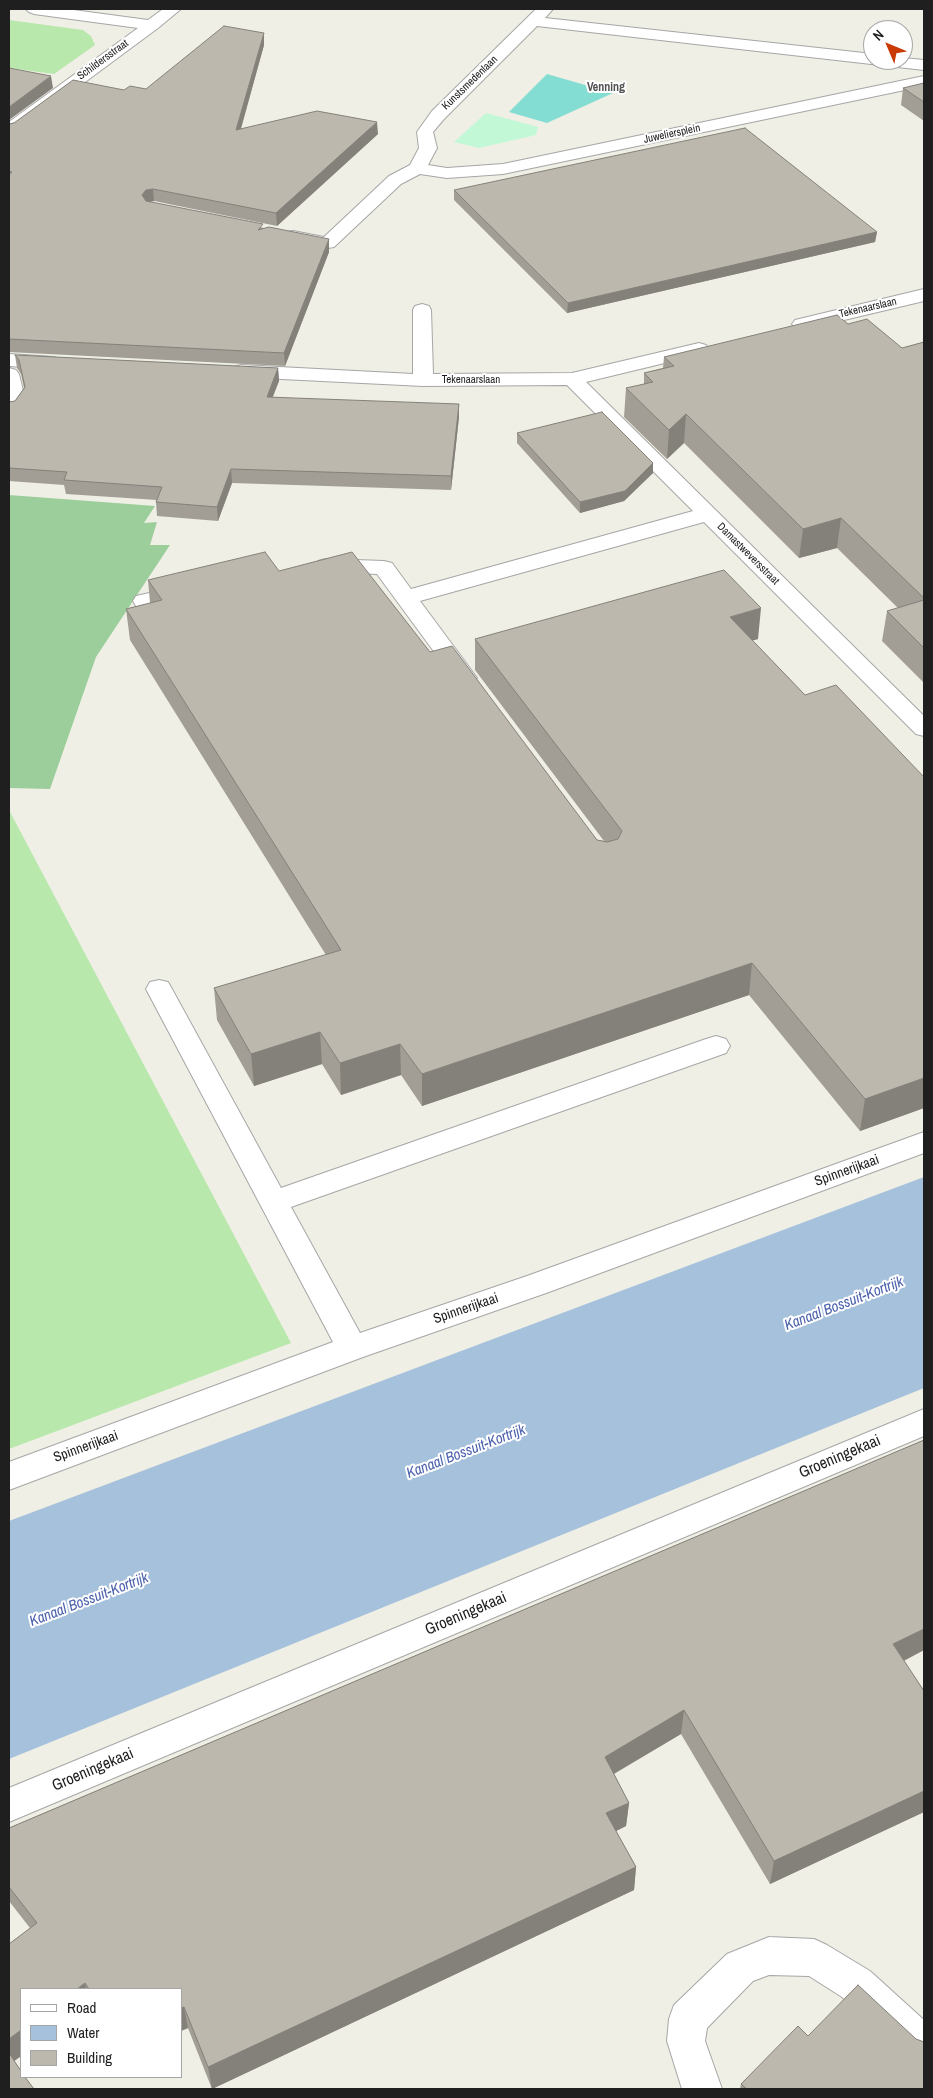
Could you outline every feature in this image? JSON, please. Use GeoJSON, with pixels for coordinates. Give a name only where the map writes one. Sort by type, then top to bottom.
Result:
{"type":"FeatureCollection","features":[{"type":"Feature","properties":{"kind":"street"},"geometry":{"type":"LineString","coordinates":[[34,9],[152,24]]}},
{"type":"Feature","properties":{"kind":"street","name":"Schildersstraat"},"geometry":{"type":"LineString","coordinates":[[9,130],[173,9]]}},
{"type":"Feature","properties":{"kind":"street","name":"Kunstsmedenlaan"},"geometry":{"type":"LineString","coordinates":[[417,168],[428,148],[424,132],[438,114],[546,9]]}},
{"type":"Feature","properties":{"kind":"street"},"geometry":{"type":"LineString","coordinates":[[534,21],[863,58]]}},
{"type":"Feature","properties":{"kind":"street","name":"Juweliersplein"},"geometry":{"type":"LineString","coordinates":[[417,168],[448,173],[503,169],[924,81]]}},
{"type":"Feature","properties":{"kind":"street"},"geometry":{"type":"LineString","coordinates":[[280,234],[328,243],[395,180],[417,168]]}},
{"type":"Feature","properties":{"kind":"street","name":"Tekenaarslaan"},"geometry":{"type":"LineString","coordinates":[[781,329],[924,295]]}},
{"type":"Feature","properties":{"kind":"street"},"geometry":{"type":"LineString","coordinates":[[422,310],[423,380]]}},
{"type":"Feature","properties":{"kind":"street","name":"Tekenaarslaan"},"geometry":{"type":"LineString","coordinates":[[227,371],[423,380],[572,379],[715,345]]}},
{"type":"Feature","properties":{"kind":"street"},"geometry":{"type":"LineString","coordinates":[[9,360],[68,363]]}},
{"type":"Feature","properties":{"kind":"street"},"geometry":{"type":"LineString","coordinates":[[9,374],[14,400],[9,408]]}},
{"type":"Feature","properties":{"kind":"street","name":"Damastweversstraat"},"geometry":{"type":"LineString","coordinates":[[572,379],[924,729]]}},
{"type":"Feature","properties":{"kind":"street"},"geometry":{"type":"LineString","coordinates":[[405,598],[708,514]]}},
{"type":"Feature","properties":{"kind":"street"},"geometry":{"type":"LineString","coordinates":[[301,569],[327,566],[384,568],[476,692]]}},
{"type":"Feature","properties":{"kind":"street"},"geometry":{"type":"LineString","coordinates":[[144,601],[210,586]]}},
{"type":"Feature","properties":{"kind":"street"},"geometry":{"type":"LineString","coordinates":[[158,989],[352,1348]]}},
{"type":"Feature","properties":{"kind":"street"},"geometry":{"type":"LineString","coordinates":[[273,1202],[716,1046]]}},
{"type":"Feature","properties":{"kind":"street","name":"Spinnerijkaai"},"geometry":{"type":"LineString","coordinates":[[9,1476],[352,1348],[538,1284],[924,1142]]}},
{"type":"Feature","properties":{"kind":"street","name":"Groeningekaai"},"geometry":{"type":"LineString","coordinates":[[9,1805],[924,1422]]}},
{"type":"Feature","properties":{"kind":"street"},"geometry":{"type":"LineString","coordinates":[[702,2089],[686,2041],[688,2019],[740,1967],[769,1956],[814,1958],[856,1984],[924,2046]]}},
{"type":"Feature","properties":{"kind":"green space"},"geometry":{"type":"Polygon","coordinates":[[[9,20],[83,30],[91,36],[95,45],[54,74],[9,68],[9,20]]]}},
{"type":"Feature","properties":{"kind":"green space"},"geometry":{"type":"Polygon","coordinates":[[[486,113],[538,127],[536,135],[479,148],[454,142],[486,113]]]}},
{"type":"Feature","properties":{"kind":"green space"},"geometry":{"type":"Polygon","coordinates":[[[9,495],[155,506],[144,523],[157,522],[150,545],[170,545],[96,657],[50,789],[9,788],[9,495]]]}},
{"type":"Feature","properties":{"kind":"green space"},"geometry":{"type":"Polygon","coordinates":[[[9,810],[291,1343],[9,1449],[9,810]]]}},
{"type":"Feature","properties":{"kind":"shaded area"},"geometry":{"type":"Polygon","coordinates":[[[547,74],[613,93],[547,123],[509,112],[547,74]]]}},
{"type":"Feature","properties":{"kind":"water","name":"Kanaal Bossuit-Kortrijk"},"geometry":{"type":"Polygon","coordinates":[[[924,1177],[924,1388],[9,1759],[9,1521],[924,1177]]]}},
{"type":"Feature","properties":{"kind":"building"},"geometry":{"type":"Polygon","coordinates":[[[224,26],[264,33],[236,130],[317,111],[377,122],[276,213],[153,189],[146,190],[142,195],[146,201],[263,224],[258,230],[269,227],[329,239],[284,353],[9,339],[9,175],[12,172],[9,171],[9,124],[14,123],[73,80],[124,90],[130,86],[146,89],[224,26]]]}},
{"type":"Feature","properties":{"kind":"building"},"geometry":{"type":"Polygon","coordinates":[[[9,68],[51,76],[9,107],[9,68]]]}},
{"type":"Feature","properties":{"kind":"building"},"geometry":{"type":"Polygon","coordinates":[[[924,83],[924,102],[903,88],[924,83]]]}},
{"type":"Feature","properties":{"kind":"building"},"geometry":{"type":"Polygon","coordinates":[[[745,128],[877,232],[568,303],[454,190],[745,128]]]}},
{"type":"Feature","properties":{"kind":"building"},"geometry":{"type":"Polygon","coordinates":[[[837,315],[848,324],[867,319],[902,348],[924,342],[924,598],[841,518],[803,529],[686,414],[669,430],[626,388],[653,382],[644,373],[674,366],[664,357],[837,315]]]}},
{"type":"Feature","properties":{"kind":"building"},"geometry":{"type":"Polygon","coordinates":[[[15,355],[278,368],[267,397],[459,404],[451,476],[231,469],[217,507],[156,502],[162,487],[64,480],[67,472],[9,468],[9,402],[15,401],[25,387],[19,360],[15,355]]]}},
{"type":"Feature","properties":{"kind":"building"},"geometry":{"type":"Polygon","coordinates":[[[602,412],[653,463],[625,491],[580,502],[517,433],[602,412]]]}},
{"type":"Feature","properties":{"kind":"building"},"geometry":{"type":"Polygon","coordinates":[[[265,552],[279,571],[352,552],[430,652],[452,646],[597,840],[607,842],[618,839],[622,831],[475,639],[724,570],[761,608],[730,617],[805,695],[836,685],[924,777],[924,1078],[865,1099],[752,963],[422,1074],[400,1044],[340,1063],[320,1032],[251,1054],[214,988],[341,950],[126,609],[162,600],[148,580],[265,552]]]}},
{"type":"Feature","properties":{"kind":"building"},"geometry":{"type":"Polygon","coordinates":[[[924,600],[924,648],[887,611],[924,600]]]}},
{"type":"Feature","properties":{"kind":"building"},"geometry":{"type":"Polygon","coordinates":[[[924,1440],[924,1629],[893,1644],[924,1691],[924,1791],[774,1861],[684,1710],[605,1757],[629,1803],[606,1813],[636,1867],[208,2067],[184,2007],[182,2008],[182,1988],[88,1988],[85,1983],[78,1988],[20,1988],[20,2031],[9,2039],[9,1944],[37,1923],[9,1887],[9,1828],[924,1440]]]}},
{"type":"Feature","properties":{"kind":"building"},"geometry":{"type":"Polygon","coordinates":[[[858,1985],[916,2039],[924,2042],[924,2089],[747,2089],[741,2084],[798,2026],[808,2036],[858,1985]]]}},
{"type":"Feature","properties":{"kind":"building"},"geometry":{"type":"Polygon","coordinates":[[[9,2053],[20,2070],[20,2078],[26,2078],[34,2089],[9,2089],[9,2053]]]}},
{"type":"Feature","properties":{"kind":"district","name":"Venning"},"geometry":{"type":"Point","coordinates":[606,88]}}]}
